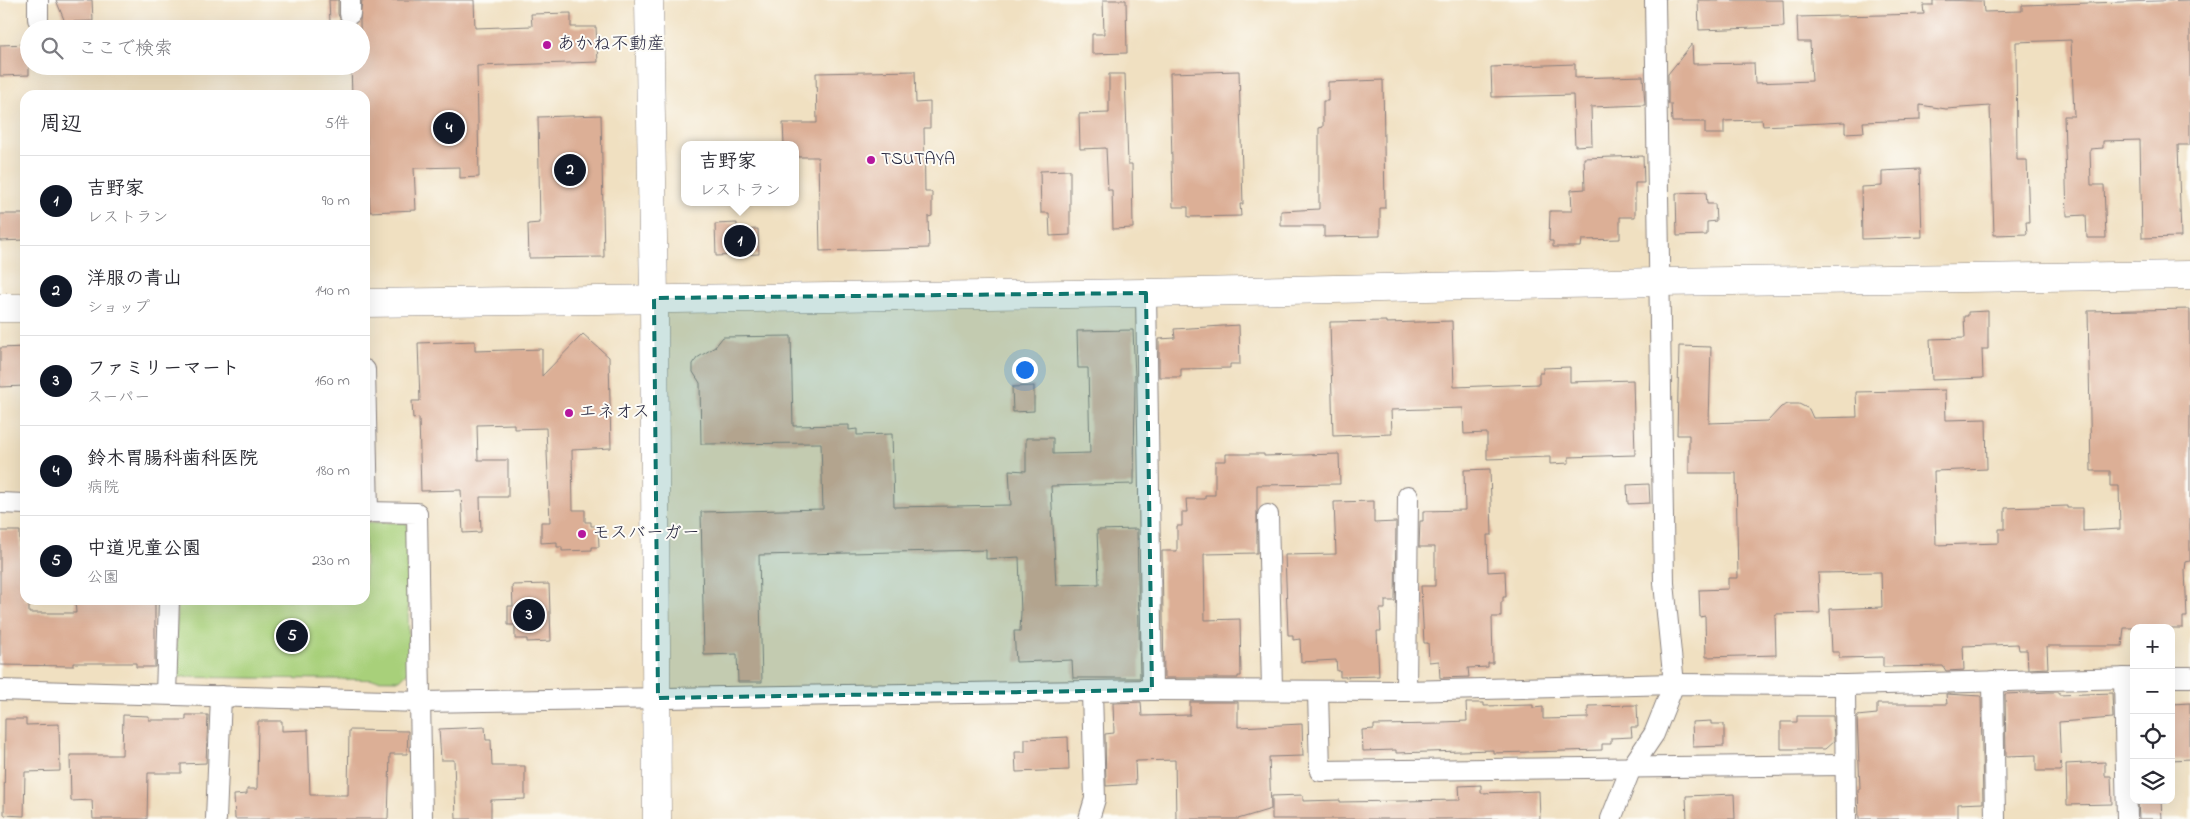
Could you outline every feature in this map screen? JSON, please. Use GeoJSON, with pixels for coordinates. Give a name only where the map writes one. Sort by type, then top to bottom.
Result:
{"type":"FeatureCollection","features":[{"type":"Feature","properties":{"kind":"street"},"geometry":{"type":"LineString","coordinates":[[649,0],[658,698],[657,819]]}},
{"type":"Feature","properties":{"kind":"street"},"geometry":{"type":"LineString","coordinates":[[1611,819],[1631,768],[1654,734],[1674,684],[1664,583],[1655,0]]}},
{"type":"Feature","properties":{"kind":"street"},"geometry":{"type":"LineString","coordinates":[[370,303],[1146,293],[1659,282],[2190,275]]}},
{"type":"Feature","properties":{"kind":"street"},"geometry":{"type":"LineString","coordinates":[[1146,293],[1152,690]]}},
{"type":"Feature","properties":{"kind":"street"},"geometry":{"type":"LineString","coordinates":[[0,308],[20,308]]}},
{"type":"Feature","properties":{"kind":"street"},"geometry":{"type":"LineString","coordinates":[[1406,692],[1408,496]]}},
{"type":"Feature","properties":{"kind":"street"},"geometry":{"type":"LineString","coordinates":[[0,503],[20,504]]}},
{"type":"Feature","properties":{"kind":"street"},"geometry":{"type":"LineString","coordinates":[[370,512],[417,513],[422,819]]}},
{"type":"Feature","properties":{"kind":"street"},"geometry":{"type":"LineString","coordinates":[[1268,515],[1272,689]]}},
{"type":"Feature","properties":{"kind":"street"},"geometry":{"type":"LineString","coordinates":[[166,694],[169,605]]}},
{"type":"Feature","properties":{"kind":"street"},"geometry":{"type":"LineString","coordinates":[[2175,677],[2190,677]]}},
{"type":"Feature","properties":{"kind":"street"},"geometry":{"type":"LineString","coordinates":[[0,690],[420,702],[1152,690],[1272,689],[1318,692],[1406,692],[1674,684],[1845,685],[2129,678],[2127,819]]}},
{"type":"Feature","properties":{"kind":"street"},"geometry":{"type":"LineString","coordinates":[[1993,681],[1995,819]]}},
{"type":"Feature","properties":{"kind":"street"},"geometry":{"type":"LineString","coordinates":[[1845,685],[1846,819]]}},
{"type":"Feature","properties":{"kind":"street"},"geometry":{"type":"LineString","coordinates":[[1089,819],[1094,799],[1092,692]]}},
{"type":"Feature","properties":{"kind":"street"},"geometry":{"type":"LineString","coordinates":[[1318,692],[1320,770],[1846,765]]}},
{"type":"Feature","properties":{"kind":"street"},"geometry":{"type":"LineString","coordinates":[[216,819],[220,696]]}},
{"type":"Feature","properties":{"kind":"highlighted area"},"geometry":{"type":"Polygon","coordinates":[[[1146,293],[1152,690],[658,698],[654,298],[1146,293]]]}},
{"type":"Feature","properties":{"kind":"green space"},"geometry":{"type":"Polygon","coordinates":[[[370,522],[407,523],[409,671],[400,680],[176,677],[177,605],[370,605],[370,522]]]}},
{"type":"Feature","properties":{"kind":"building"},"geometry":{"type":"Polygon","coordinates":[[[56,0],[92,0],[93,20],[64,20],[56,0]]]}},
{"type":"Feature","properties":{"kind":"building"},"geometry":{"type":"Polygon","coordinates":[[[329,0],[338,0],[338,14],[341,20],[330,20],[329,0]]]}},
{"type":"Feature","properties":{"kind":"building"},"geometry":{"type":"Polygon","coordinates":[[[362,0],[474,0],[475,28],[532,26],[531,14],[571,13],[571,27],[596,27],[598,62],[477,66],[479,177],[460,178],[460,167],[414,168],[416,210],[370,212],[370,90],[352,90],[351,75],[370,75],[370,20],[360,20],[362,0]]]}},
{"type":"Feature","properties":{"kind":"building"},"geometry":{"type":"Polygon","coordinates":[[[1103,0],[1126,0],[1127,53],[1092,54],[1092,34],[1104,34],[1103,0]]]}},
{"type":"Feature","properties":{"kind":"building"},"geometry":{"type":"Polygon","coordinates":[[[1698,0],[1783,0],[1784,27],[1699,30],[1698,0]]]}},
{"type":"Feature","properties":{"kind":"building"},"geometry":{"type":"Polygon","coordinates":[[[1933,0],[1983,1],[1984,12],[2022,11],[2022,5],[2190,0],[2190,145],[2178,145],[2181,237],[2142,238],[2140,140],[2103,141],[2103,148],[2090,149],[2091,185],[2104,185],[2106,238],[2087,238],[2086,215],[2067,216],[2064,116],[2074,116],[2071,40],[2016,42],[2017,160],[2027,160],[2029,222],[2026,222],[2027,234],[1994,235],[1990,106],[1946,109],[1920,105],[1920,120],[1863,122],[1864,132],[1845,133],[1845,122],[1763,126],[1762,120],[1724,121],[1724,134],[1705,134],[1705,122],[1672,122],[1671,104],[1668,104],[1668,74],[1692,44],[1693,64],[1754,63],[1755,83],[1812,81],[1810,42],[1798,42],[1797,17],[1924,14],[1923,5],[1933,5],[1933,0]]]}},
{"type":"Feature","properties":{"kind":"building"},"geometry":{"type":"Polygon","coordinates":[[[20,44],[20,75],[29,75],[0,76],[0,45],[20,44]]]}},
{"type":"Feature","properties":{"kind":"building"},"geometry":{"type":"Polygon","coordinates":[[[1575,64],[1575,78],[1643,76],[1645,105],[1591,107],[1592,145],[1575,146],[1573,95],[1492,97],[1491,67],[1575,64]]]}},
{"type":"Feature","properties":{"kind":"building","name":"TSUTAYA"},"geometry":{"type":"Polygon","coordinates":[[[915,71],[916,103],[930,102],[930,128],[924,128],[925,192],[932,192],[932,216],[928,217],[929,248],[820,251],[818,157],[799,157],[799,141],[784,141],[783,123],[817,123],[816,73],[915,71]]]}},
{"type":"Feature","properties":{"kind":"building"},"geometry":{"type":"Polygon","coordinates":[[[1239,71],[1243,204],[1240,204],[1241,216],[1188,217],[1188,207],[1173,207],[1170,73],[1239,71]]]}},
{"type":"Feature","properties":{"kind":"building"},"geometry":{"type":"Polygon","coordinates":[[[1109,74],[1125,74],[1128,164],[1132,164],[1133,228],[1113,229],[1112,190],[1108,190],[1106,148],[1080,149],[1079,114],[1109,113],[1109,74]]]}},
{"type":"Feature","properties":{"kind":"building"},"geometry":{"type":"Polygon","coordinates":[[[1383,80],[1385,208],[1380,208],[1380,236],[1324,237],[1324,226],[1281,226],[1281,211],[1319,209],[1319,128],[1323,127],[1323,101],[1328,101],[1328,82],[1383,80]]]}},
{"type":"Feature","properties":{"kind":"building"},"geometry":{"type":"Polygon","coordinates":[[[601,115],[604,257],[529,258],[528,224],[540,223],[538,117],[601,115]]]}},
{"type":"Feature","properties":{"kind":"building"},"geometry":{"type":"Polygon","coordinates":[[[1643,156],[1644,183],[1635,183],[1635,217],[1620,217],[1620,239],[1582,240],[1581,247],[1553,247],[1553,241],[1549,241],[1550,211],[1572,211],[1571,190],[1585,189],[1584,158],[1643,156]]]}},
{"type":"Feature","properties":{"kind":"building"},"geometry":{"type":"Polygon","coordinates":[[[1920,169],[1922,237],[1862,239],[1861,187],[1882,186],[1882,171],[1920,169]]]}},
{"type":"Feature","properties":{"kind":"building"},"geometry":{"type":"Polygon","coordinates":[[[1070,170],[1070,235],[1050,236],[1049,213],[1041,213],[1040,171],[1070,170]]]}},
{"type":"Feature","properties":{"kind":"building"},"geometry":{"type":"Polygon","coordinates":[[[1706,192],[1707,204],[1715,204],[1716,221],[1707,222],[1707,235],[1677,236],[1676,193],[1706,192]]]}},
{"type":"Feature","properties":{"kind":"building"},"geometry":{"type":"Polygon","coordinates":[[[0,214],[20,214],[20,240],[0,241],[0,214]]]}},
{"type":"Feature","properties":{"kind":"building"},"geometry":{"type":"Polygon","coordinates":[[[737,223],[737,230],[758,229],[759,254],[716,256],[715,224],[737,223]]]}},
{"type":"Feature","properties":{"kind":"building"},"geometry":{"type":"Polygon","coordinates":[[[2190,309],[2190,561],[2186,562],[2185,570],[2187,617],[2183,617],[2183,628],[2175,628],[2175,624],[2130,624],[2130,628],[2124,628],[2122,646],[2047,646],[2048,668],[2028,669],[2027,650],[2019,650],[2018,644],[1963,646],[1964,670],[1946,671],[1943,666],[1883,667],[1883,657],[1839,658],[1839,652],[1832,652],[1830,609],[1882,607],[1881,572],[1818,573],[1820,613],[1775,614],[1776,655],[1706,657],[1705,616],[1700,617],[1699,590],[1728,589],[1728,578],[1738,578],[1736,473],[1689,473],[1689,435],[1677,435],[1679,346],[1711,347],[1709,423],[1768,421],[1781,407],[1788,404],[1799,404],[1809,409],[1813,418],[1857,417],[1856,392],[1945,390],[1946,420],[1986,419],[1987,469],[1934,471],[1936,545],[1999,543],[1999,529],[2005,529],[2005,508],[2067,506],[2067,508],[2083,508],[2083,531],[2120,529],[2119,486],[2110,486],[2110,471],[2091,471],[2088,311],[2190,309]]]}},
{"type":"Feature","properties":{"kind":"building"},"geometry":{"type":"Polygon","coordinates":[[[1988,311],[1988,349],[1982,349],[1983,378],[1932,380],[1930,339],[1965,338],[1964,316],[1968,316],[1968,312],[1988,311]]]}},
{"type":"Feature","properties":{"kind":"building"},"geometry":{"type":"Polygon","coordinates":[[[1386,321],[1386,323],[1452,321],[1454,387],[1539,384],[1539,373],[1543,373],[1543,368],[1570,367],[1570,382],[1633,380],[1635,455],[1569,457],[1569,463],[1550,464],[1550,457],[1487,459],[1487,433],[1464,434],[1463,408],[1391,410],[1392,434],[1333,436],[1330,322],[1386,321]]]}},
{"type":"Feature","properties":{"kind":"building"},"geometry":{"type":"Polygon","coordinates":[[[1239,325],[1240,364],[1230,364],[1230,368],[1181,369],[1181,377],[1159,377],[1159,339],[1175,338],[1174,329],[1239,325]]]}},
{"type":"Feature","properties":{"kind":"building"},"geometry":{"type":"Polygon","coordinates":[[[1133,330],[1135,377],[1134,484],[1051,486],[1056,585],[1099,584],[1097,530],[1137,529],[1140,678],[1073,678],[1072,660],[1016,662],[1014,631],[1020,631],[1021,613],[1019,557],[986,559],[986,550],[759,555],[762,682],[738,682],[737,654],[704,655],[701,512],[823,509],[821,443],[701,444],[700,383],[693,372],[693,364],[697,358],[715,347],[723,337],[791,336],[793,426],[849,425],[849,430],[857,429],[857,435],[892,434],[894,507],[1011,505],[1009,470],[1026,471],[1026,438],[1053,438],[1053,454],[1090,453],[1088,368],[1078,368],[1077,331],[1133,330]]]}},
{"type":"Feature","properties":{"kind":"building"},"geometry":{"type":"Polygon","coordinates":[[[583,334],[609,357],[611,448],[572,450],[573,510],[585,510],[585,522],[591,522],[591,526],[598,526],[599,547],[592,547],[592,550],[562,551],[562,547],[557,547],[557,542],[541,543],[541,522],[550,522],[546,428],[514,429],[514,424],[477,425],[478,460],[508,460],[508,497],[480,497],[481,532],[463,533],[461,490],[421,491],[419,418],[413,419],[412,401],[420,401],[418,343],[475,341],[475,351],[542,349],[542,376],[583,334]]]}},
{"type":"Feature","properties":{"kind":"building"},"geometry":{"type":"Polygon","coordinates":[[[20,347],[20,386],[0,387],[0,348],[20,347]]]}},
{"type":"Feature","properties":{"kind":"building"},"geometry":{"type":"Polygon","coordinates":[[[1034,386],[1034,411],[1013,412],[1012,387],[1034,386]]]}},
{"type":"Feature","properties":{"kind":"building"},"geometry":{"type":"Polygon","coordinates":[[[1226,454],[1264,454],[1264,456],[1339,454],[1340,484],[1257,485],[1257,553],[1204,554],[1205,620],[1240,619],[1241,676],[1238,676],[1238,678],[1164,678],[1162,551],[1177,551],[1177,526],[1182,526],[1182,512],[1187,512],[1186,499],[1205,499],[1205,495],[1215,495],[1215,461],[1226,461],[1226,454]]]}},
{"type":"Feature","properties":{"kind":"building"},"geometry":{"type":"Polygon","coordinates":[[[1490,469],[1492,535],[1487,535],[1488,572],[1505,571],[1506,597],[1503,597],[1503,602],[1501,602],[1501,617],[1492,617],[1493,663],[1488,663],[1488,667],[1468,668],[1469,677],[1440,678],[1439,661],[1429,662],[1428,643],[1424,643],[1421,586],[1435,586],[1435,547],[1419,547],[1420,521],[1423,521],[1423,511],[1465,510],[1464,470],[1490,469]]]}},
{"type":"Feature","properties":{"kind":"building"},"geometry":{"type":"Polygon","coordinates":[[[1649,484],[1650,503],[1628,504],[1627,485],[1649,484]]]}},
{"type":"Feature","properties":{"kind":"building"},"geometry":{"type":"Polygon","coordinates":[[[1374,501],[1374,523],[1396,522],[1395,601],[1385,601],[1385,609],[1380,609],[1381,631],[1377,631],[1379,676],[1340,677],[1340,671],[1337,671],[1336,660],[1301,662],[1300,639],[1293,640],[1293,635],[1288,635],[1285,555],[1336,554],[1334,502],[1374,501]]]}},
{"type":"Feature","properties":{"kind":"building"},"geometry":{"type":"Polygon","coordinates":[[[0,531],[20,531],[20,605],[29,605],[29,613],[76,613],[75,605],[155,605],[155,667],[136,667],[136,663],[73,663],[73,666],[0,665],[0,531]]]}},
{"type":"Feature","properties":{"kind":"building"},"geometry":{"type":"Polygon","coordinates":[[[549,584],[551,641],[527,642],[527,639],[515,639],[515,625],[508,625],[508,606],[513,606],[512,585],[549,584]]]}},
{"type":"Feature","properties":{"kind":"building"},"geometry":{"type":"Polygon","coordinates":[[[2059,692],[2059,695],[2112,693],[2113,718],[2059,722],[2061,771],[2036,771],[2036,755],[2006,756],[2005,694],[2059,692]]]}},
{"type":"Feature","properties":{"kind":"building"},"geometry":{"type":"Polygon","coordinates":[[[1946,694],[1981,696],[1983,803],[1958,804],[1958,819],[1859,819],[1858,789],[1860,789],[1857,716],[1877,714],[1877,704],[1947,704],[1946,694]]]}},
{"type":"Feature","properties":{"kind":"building"},"geometry":{"type":"Polygon","coordinates":[[[1141,702],[1142,716],[1190,715],[1190,702],[1238,702],[1238,727],[1302,724],[1303,756],[1269,757],[1271,809],[1238,819],[1176,819],[1175,760],[1137,761],[1135,762],[1136,784],[1106,786],[1105,734],[1114,733],[1113,703],[1141,702]]]}},
{"type":"Feature","properties":{"kind":"building"},"geometry":{"type":"Polygon","coordinates":[[[1466,703],[1484,703],[1484,706],[1533,705],[1533,708],[1543,707],[1543,719],[1588,718],[1588,706],[1637,705],[1638,727],[1631,727],[1632,737],[1611,738],[1611,744],[1602,744],[1602,750],[1493,753],[1493,750],[1396,753],[1396,750],[1363,751],[1362,730],[1374,729],[1374,725],[1442,724],[1442,722],[1467,721],[1466,703]]]}},
{"type":"Feature","properties":{"kind":"building"},"geometry":{"type":"Polygon","coordinates":[[[2190,703],[2190,759],[2175,760],[2175,704],[2190,703]]]}},
{"type":"Feature","properties":{"kind":"building"},"geometry":{"type":"Polygon","coordinates":[[[123,715],[149,716],[149,720],[186,720],[186,715],[208,715],[206,763],[181,764],[181,773],[148,773],[147,819],[93,819],[92,800],[71,801],[70,755],[122,755],[123,715]]]}},
{"type":"Feature","properties":{"kind":"building"},"geometry":{"type":"Polygon","coordinates":[[[1797,716],[1833,716],[1834,741],[1825,749],[1781,749],[1781,722],[1797,722],[1797,716]]]}},
{"type":"Feature","properties":{"kind":"building"},"geometry":{"type":"Polygon","coordinates":[[[5,719],[26,719],[26,725],[59,724],[60,771],[25,772],[24,816],[4,815],[5,719]]]}},
{"type":"Feature","properties":{"kind":"building"},"geometry":{"type":"Polygon","coordinates":[[[258,721],[282,721],[282,731],[308,730],[310,795],[348,795],[349,730],[408,731],[407,754],[390,754],[388,819],[235,819],[234,795],[247,794],[247,789],[257,789],[258,721]]]}},
{"type":"Feature","properties":{"kind":"building"},"geometry":{"type":"Polygon","coordinates":[[[1711,721],[1711,724],[1724,724],[1724,746],[1693,747],[1692,722],[1711,721]]]}},
{"type":"Feature","properties":{"kind":"building"},"geometry":{"type":"Polygon","coordinates":[[[485,727],[486,740],[491,740],[492,766],[525,766],[525,799],[491,800],[491,819],[456,819],[454,760],[441,760],[439,729],[485,727]]]}},
{"type":"Feature","properties":{"kind":"building"},"geometry":{"type":"Polygon","coordinates":[[[1068,737],[1069,770],[1016,772],[1015,752],[1025,752],[1025,739],[1068,737]]]}},
{"type":"Feature","properties":{"kind":"building"},"geometry":{"type":"Polygon","coordinates":[[[2105,762],[2105,776],[2111,776],[2112,804],[2067,805],[2066,764],[2105,762]]]}},
{"type":"Feature","properties":{"kind":"building"},"geometry":{"type":"Polygon","coordinates":[[[1481,785],[1481,793],[1539,791],[1540,819],[1272,819],[1272,796],[1303,795],[1303,801],[1340,800],[1340,802],[1460,800],[1459,786],[1481,785]]]}},
{"type":"Feature","properties":{"kind":"building"},"geometry":{"type":"Polygon","coordinates":[[[1734,794],[1735,819],[1687,819],[1686,796],[1734,794]]]}},
{"type":"Feature","properties":{"kind":"building"},"geometry":{"type":"Polygon","coordinates":[[[2138,804],[2161,804],[2162,819],[2139,819],[2138,804]]]}},
{"type":"Feature","properties":{"kind":"place","name":"あかね不動産"},"geometry":{"type":"Point","coordinates":[547,45]}},
{"type":"Feature","properties":{"kind":"place","name":"鈴木胃腸科歯科医院"},"geometry":{"type":"Point","coordinates":[449,128]}},
{"type":"Feature","properties":{"kind":"place","name":"TSUTAYA"},"geometry":{"type":"Point","coordinates":[871,160]}},
{"type":"Feature","properties":{"kind":"place","name":"洋服の青山"},"geometry":{"type":"Point","coordinates":[570,170]}},
{"type":"Feature","properties":{"kind":"place","name":"吉野家"},"geometry":{"type":"Point","coordinates":[740,241]}},
{"type":"Feature","properties":{"kind":"place","name":"エネオス"},"geometry":{"type":"Point","coordinates":[569,413]}},
{"type":"Feature","properties":{"kind":"place","name":"モスバーガー"},"geometry":{"type":"Point","coordinates":[582,534]}},
{"type":"Feature","properties":{"kind":"place","name":"ファミリーマート"},"geometry":{"type":"Point","coordinates":[529,615]}},
{"type":"Feature","properties":{"kind":"place","name":"中道児童公園"},"geometry":{"type":"Point","coordinates":[292,636]}}]}
